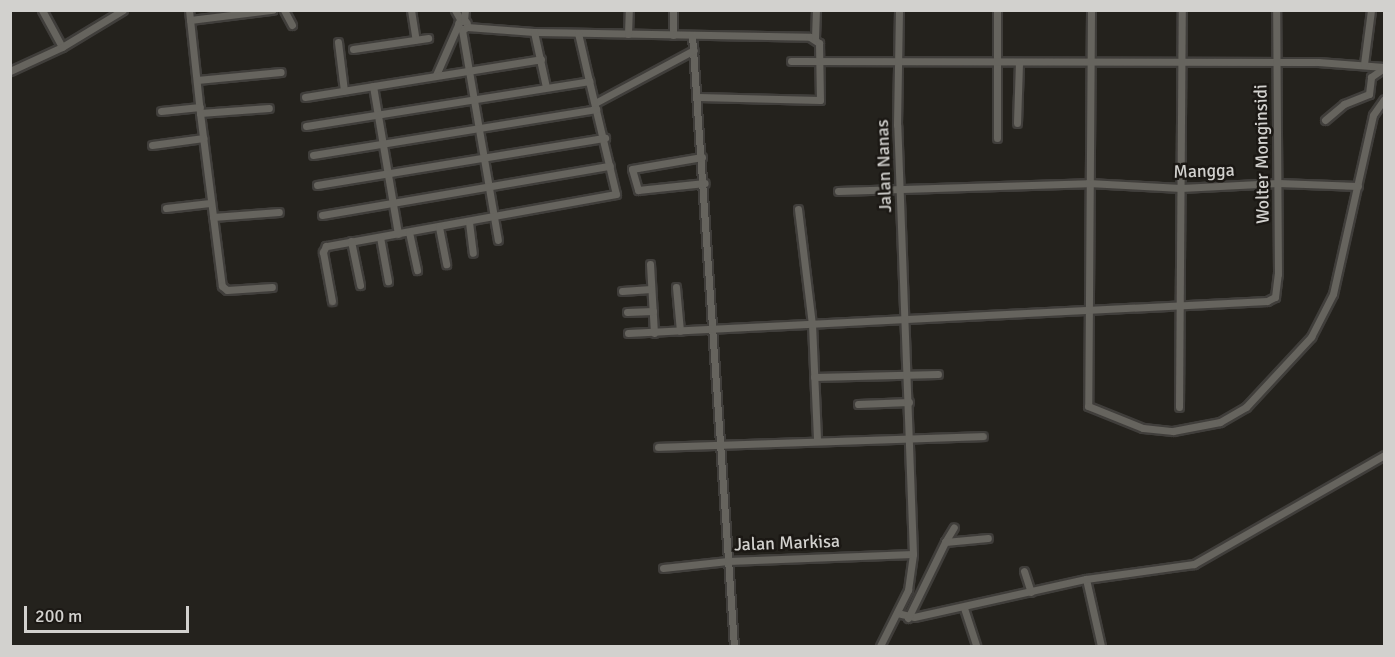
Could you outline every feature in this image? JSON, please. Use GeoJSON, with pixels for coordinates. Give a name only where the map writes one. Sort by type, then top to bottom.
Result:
{"type":"FeatureCollection","features":[{"type":"Feature","properties":{"kind":"street"},"geometry":{"type":"LineString","coordinates":[[42,10],[62,47]]}},
{"type":"Feature","properties":{"kind":"street"},"geometry":{"type":"LineString","coordinates":[[10,71],[62,47],[123,10]]}},
{"type":"Feature","properties":{"kind":"street"},"geometry":{"type":"LineString","coordinates":[[189,10],[210,203],[224,288],[272,287]]}},
{"type":"Feature","properties":{"kind":"street"},"geometry":{"type":"LineString","coordinates":[[190,20],[272,10]]}},
{"type":"Feature","properties":{"kind":"street"},"geometry":{"type":"LineString","coordinates":[[284,10],[292,25]]}},
{"type":"Feature","properties":{"kind":"street"},"geometry":{"type":"LineString","coordinates":[[411,10],[416,40]]}},
{"type":"Feature","properties":{"kind":"street"},"geometry":{"type":"LineString","coordinates":[[455,10],[462,25],[498,240]]}},
{"type":"Feature","properties":{"kind":"street"},"geometry":{"type":"LineString","coordinates":[[435,75],[462,25],[465,10]]}},
{"type":"Feature","properties":{"kind":"street"},"geometry":{"type":"LineString","coordinates":[[628,33],[629,10]]}},
{"type":"Feature","properties":{"kind":"street"},"geometry":{"type":"LineString","coordinates":[[673,10],[674,35]]}},
{"type":"Feature","properties":{"kind":"street"},"geometry":{"type":"LineString","coordinates":[[698,97],[820,100],[822,63],[815,39],[816,10]]}},
{"type":"Feature","properties":{"kind":"street","name":"Jalan Nanas"},"geometry":{"type":"LineString","coordinates":[[899,10],[896,63],[899,189],[909,402],[913,554],[903,616]]}},
{"type":"Feature","properties":{"kind":"street"},"geometry":{"type":"LineString","coordinates":[[997,10],[997,138]]}},
{"type":"Feature","properties":{"kind":"street"},"geometry":{"type":"LineString","coordinates":[[1091,10],[1088,405],[1143,428],[1173,431],[1220,422],[1246,407],[1297,354],[1322,318],[1333,294],[1373,115],[1384,99]]}},
{"type":"Feature","properties":{"kind":"street"},"geometry":{"type":"LineString","coordinates":[[1179,407],[1182,10]]}},
{"type":"Feature","properties":{"kind":"street","name":"Wolter Monginsidi"},"geometry":{"type":"LineString","coordinates":[[1179,306],[1267,301],[1275,297],[1278,183],[1276,10]]}},
{"type":"Feature","properties":{"kind":"street"},"geometry":{"type":"LineString","coordinates":[[1364,64],[1371,10]]}},
{"type":"Feature","properties":{"kind":"street"},"geometry":{"type":"LineString","coordinates":[[462,25],[534,32],[815,39]]}},
{"type":"Feature","properties":{"kind":"street"},"geometry":{"type":"LineString","coordinates":[[534,32],[546,87]]}},
{"type":"Feature","properties":{"kind":"street"},"geometry":{"type":"LineString","coordinates":[[332,300],[323,248],[615,196],[605,138],[578,33]]}},
{"type":"Feature","properties":{"kind":"street"},"geometry":{"type":"LineString","coordinates":[[692,35],[705,183],[734,646]]}},
{"type":"Feature","properties":{"kind":"street"},"geometry":{"type":"LineString","coordinates":[[353,49],[428,38]]}},
{"type":"Feature","properties":{"kind":"street"},"geometry":{"type":"LineString","coordinates":[[338,42],[344,91]]}},
{"type":"Feature","properties":{"kind":"street"},"geometry":{"type":"LineString","coordinates":[[313,155],[479,129],[595,106],[694,50]]}},
{"type":"Feature","properties":{"kind":"street"},"geometry":{"type":"LineString","coordinates":[[305,97],[541,59]]}},
{"type":"Feature","properties":{"kind":"street"},"geometry":{"type":"LineString","coordinates":[[791,61],[998,64],[1182,62],[1364,64],[1384,68]]}},
{"type":"Feature","properties":{"kind":"street"},"geometry":{"type":"LineString","coordinates":[[1017,123],[1018,63]]}},
{"type":"Feature","properties":{"kind":"street"},"geometry":{"type":"LineString","coordinates":[[1325,120],[1344,104],[1369,94],[1371,77],[1384,68]]}},
{"type":"Feature","properties":{"kind":"street"},"geometry":{"type":"LineString","coordinates":[[197,80],[280,72]]}},
{"type":"Feature","properties":{"kind":"street"},"geometry":{"type":"LineString","coordinates":[[306,126],[589,81]]}},
{"type":"Feature","properties":{"kind":"street"},"geometry":{"type":"LineString","coordinates":[[373,86],[398,234]]}},
{"type":"Feature","properties":{"kind":"street"},"geometry":{"type":"LineString","coordinates":[[161,111],[269,108]]}},
{"type":"Feature","properties":{"kind":"street"},"geometry":{"type":"LineString","coordinates":[[152,145],[204,138]]}},
{"type":"Feature","properties":{"kind":"street"},"geometry":{"type":"LineString","coordinates":[[317,185],[605,138]]}},
{"type":"Feature","properties":{"kind":"street"},"geometry":{"type":"LineString","coordinates":[[702,157],[632,168],[638,190],[705,183]]}},
{"type":"Feature","properties":{"kind":"street"},"geometry":{"type":"LineString","coordinates":[[322,215],[610,166]]}},
{"type":"Feature","properties":{"kind":"street","name":"Mangga"},"geometry":{"type":"LineString","coordinates":[[838,191],[1088,183],[1181,188],[1278,183],[1358,186]]}},
{"type":"Feature","properties":{"kind":"street"},"geometry":{"type":"LineString","coordinates":[[166,208],[210,203]]}},
{"type":"Feature","properties":{"kind":"street"},"geometry":{"type":"LineString","coordinates":[[798,209],[812,324],[817,440]]}},
{"type":"Feature","properties":{"kind":"street"},"geometry":{"type":"LineString","coordinates":[[213,217],[279,212]]}},
{"type":"Feature","properties":{"kind":"street"},"geometry":{"type":"LineString","coordinates":[[469,222],[474,253]]}},
{"type":"Feature","properties":{"kind":"street"},"geometry":{"type":"LineString","coordinates":[[439,227],[446,264]]}},
{"type":"Feature","properties":{"kind":"street"},"geometry":{"type":"LineString","coordinates":[[409,232],[417,270]]}},
{"type":"Feature","properties":{"kind":"street"},"geometry":{"type":"LineString","coordinates":[[380,237],[388,282]]}},
{"type":"Feature","properties":{"kind":"street"},"geometry":{"type":"LineString","coordinates":[[351,242],[360,285]]}},
{"type":"Feature","properties":{"kind":"street"},"geometry":{"type":"LineString","coordinates":[[650,264],[654,333]]}},
{"type":"Feature","properties":{"kind":"street"},"geometry":{"type":"LineString","coordinates":[[676,287],[680,331]]}},
{"type":"Feature","properties":{"kind":"street"},"geometry":{"type":"LineString","coordinates":[[622,291],[651,289]]}},
{"type":"Feature","properties":{"kind":"street"},"geometry":{"type":"LineString","coordinates":[[628,333],[1179,306]]}},
{"type":"Feature","properties":{"kind":"street"},"geometry":{"type":"LineString","coordinates":[[627,312],[653,311]]}},
{"type":"Feature","properties":{"kind":"street"},"geometry":{"type":"LineString","coordinates":[[814,376],[938,374]]}},
{"type":"Feature","properties":{"kind":"street"},"geometry":{"type":"LineString","coordinates":[[858,404],[909,402]]}},
{"type":"Feature","properties":{"kind":"street"},"geometry":{"type":"LineString","coordinates":[[658,447],[983,436]]}},
{"type":"Feature","properties":{"kind":"street"},"geometry":{"type":"LineString","coordinates":[[903,616],[964,608],[1086,579],[1194,564],[1384,454]]}},
{"type":"Feature","properties":{"kind":"street"},"geometry":{"type":"LineString","coordinates":[[883,645],[903,616],[954,527]]}},
{"type":"Feature","properties":{"kind":"street"},"geometry":{"type":"LineString","coordinates":[[945,542],[988,538]]}},
{"type":"Feature","properties":{"kind":"street","name":"Jalan Markisa"},"geometry":{"type":"LineString","coordinates":[[663,567],[728,561],[913,554]]}},
{"type":"Feature","properties":{"kind":"street"},"geometry":{"type":"LineString","coordinates":[[1024,571],[1031,592]]}},
{"type":"Feature","properties":{"kind":"street"},"geometry":{"type":"LineString","coordinates":[[1086,579],[1101,646]]}},
{"type":"Feature","properties":{"kind":"street"},"geometry":{"type":"LineString","coordinates":[[964,608],[973,646]]}}]}
